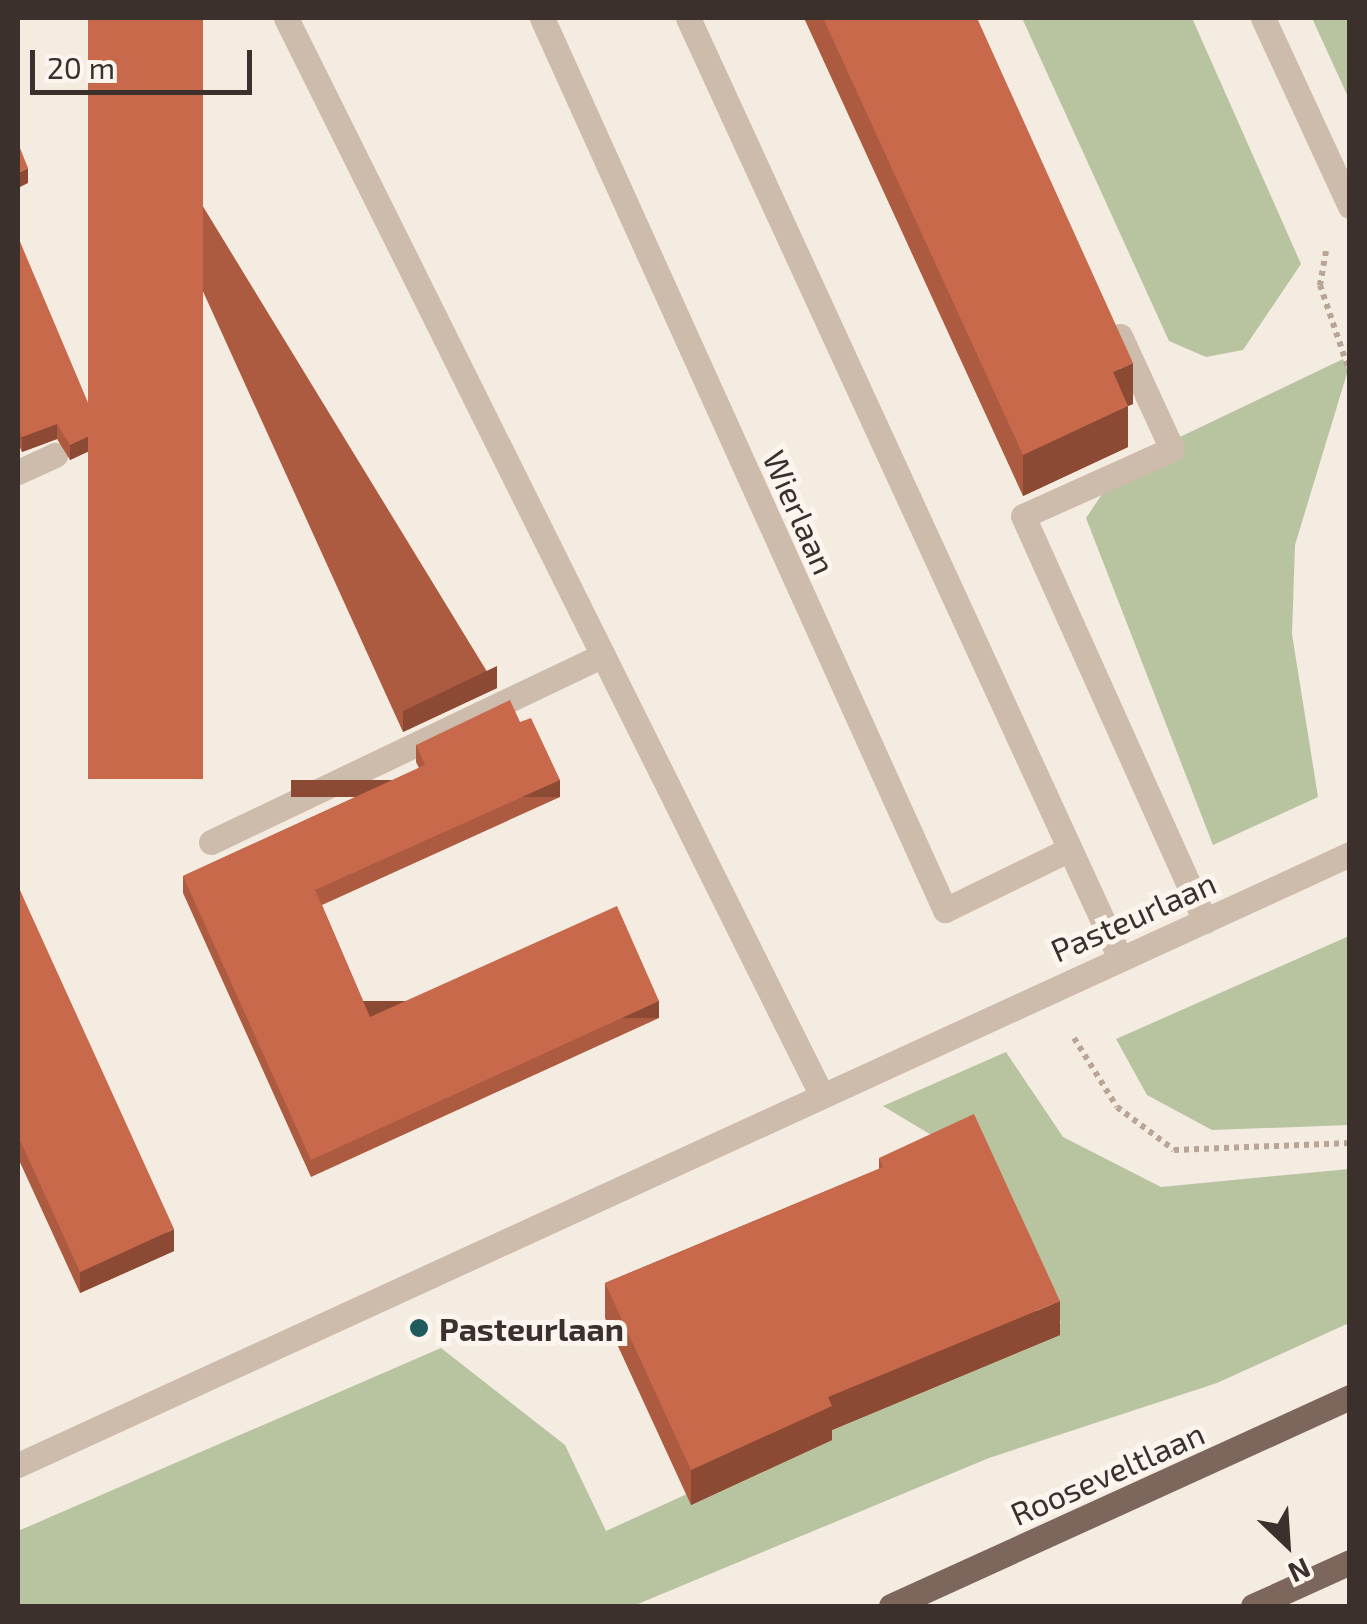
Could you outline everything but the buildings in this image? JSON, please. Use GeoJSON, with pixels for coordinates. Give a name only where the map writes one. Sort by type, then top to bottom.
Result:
{"type":"FeatureCollection","features":[{"type":"Feature","properties":{"kind":"main road","name":"Rooseveltlaan"},"geometry":{"type":"LineString","coordinates":[[891,1606],[1350,1397]]}},
{"type":"Feature","properties":{"kind":"main road"},"geometry":{"type":"LineString","coordinates":[[1253,1606],[1350,1562]]}},
{"type":"Feature","properties":{"kind":"street"},"geometry":{"type":"LineString","coordinates":[[286,18],[819,1090]]}},
{"type":"Feature","properties":{"kind":"street","name":"Wierlaan"},"geometry":{"type":"LineString","coordinates":[[542,18],[945,910],[1066,851]]}},
{"type":"Feature","properties":{"kind":"street"},"geometry":{"type":"LineString","coordinates":[[688,18],[1066,851],[1120,958]]}},
{"type":"Feature","properties":{"kind":"street"},"geometry":{"type":"LineString","coordinates":[[1264,18],[1350,206]]}},
{"type":"Feature","properties":{"kind":"street"},"geometry":{"type":"LineString","coordinates":[[1106,305],[1172,449],[1022,516],[1204,921]]}},
{"type":"Feature","properties":{"kind":"street"},"geometry":{"type":"LineString","coordinates":[[18,472],[55,454]]}},
{"type":"Feature","properties":{"kind":"street"},"geometry":{"type":"LineString","coordinates":[[211,842],[603,655]]}},
{"type":"Feature","properties":{"kind":"street","name":"Pasteurlaan"},"geometry":{"type":"LineString","coordinates":[[23,1462],[819,1090],[1350,854]]}},
{"type":"Feature","properties":{"kind":"street"},"geometry":{"type":"LineString","coordinates":[[18,1435],[23,1462]]}},
{"type":"Feature","properties":{"kind":"path"},"geometry":{"type":"LineString","coordinates":[[1338,181],[1320,285],[1350,373]]}},
{"type":"Feature","properties":{"kind":"path"},"geometry":{"type":"LineString","coordinates":[[1350,600],[1350,758]]}},
{"type":"Feature","properties":{"kind":"path"},"geometry":{"type":"LineString","coordinates":[[1044,990],[1117,1108],[1174,1150],[1350,1143]]}},
{"type":"Feature","properties":{"kind":"green space"},"geometry":{"type":"Polygon","coordinates":[[[1022,18],[1192,18],[1301,264],[1243,350],[1206,357],[1169,341],[1022,18]]]}},
{"type":"Feature","properties":{"kind":"green space"},"geometry":{"type":"Polygon","coordinates":[[[1312,18],[1349,18],[1349,99],[1312,18]]]}},
{"type":"Feature","properties":{"kind":"green space"},"geometry":{"type":"Polygon","coordinates":[[[1343,359],[1348,370],[1295,545],[1292,634],[1318,797],[1213,845],[1086,518],[1113,478],[1161,446],[1343,359]]]}},
{"type":"Feature","properties":{"kind":"green space"},"geometry":{"type":"Polygon","coordinates":[[[1349,936],[1349,1125],[1212,1130],[1147,1095],[1116,1039],[1349,936]]]}},
{"type":"Feature","properties":{"kind":"green space"},"geometry":{"type":"Polygon","coordinates":[[[1006,1052],[1063,1137],[1161,1187],[1349,1169],[1349,1323],[1217,1383],[989,1458],[633,1606],[18,1606],[18,1531],[441,1348],[565,1445],[606,1531],[1061,1323],[1003,1190],[963,1154],[883,1106],[1006,1052]]]}},
{"type":"Feature","properties":{"kind":"place","name":"Pasteurlaan"},"geometry":{"type":"Point","coordinates":[419,1328]}}]}
